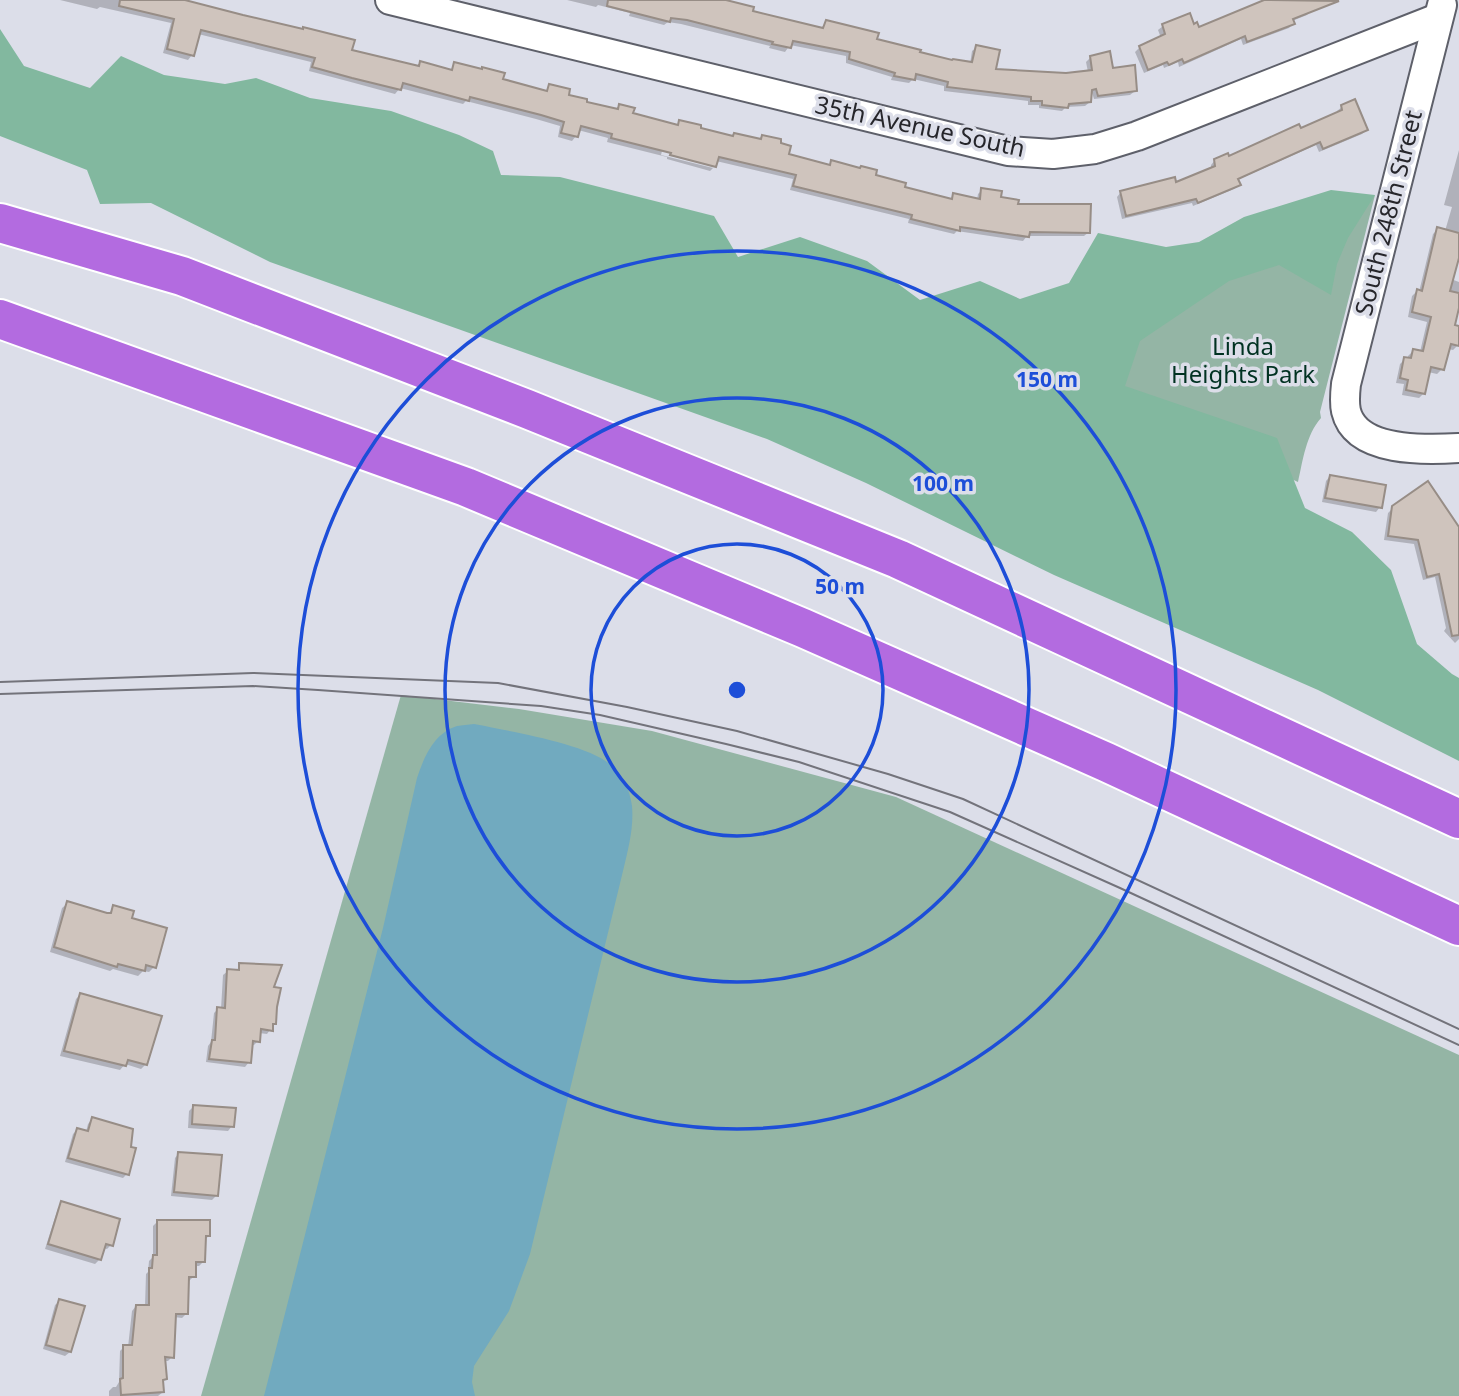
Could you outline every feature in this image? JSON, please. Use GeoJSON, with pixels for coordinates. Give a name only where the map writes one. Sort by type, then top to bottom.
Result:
{"type":"FeatureCollection","features":[{"type":"Feature","properties":{"kind":"highway"},"geometry":{"type":"LineString","coordinates":[[0,223],[183,276],[527,409],[886,554],[1459,819]]}},
{"type":"Feature","properties":{"kind":"highway"},"geometry":{"type":"LineString","coordinates":[[0,319],[466,486],[803,628],[1106,762],[1459,926]]}},
{"type":"Feature","properties":{"kind":"street","name":"35th Avenue South"},"geometry":{"type":"LineString","coordinates":[[390,0],[1008,151],[1053,154],[1095,149],[1137,136],[1441,9]]}},
{"type":"Feature","properties":{"kind":"street","name":"South 248th Street"},"geometry":{"type":"LineString","coordinates":[[1441,9],[1346,384],[1345,399],[1346,412],[1352,425],[1366,437],[1386,445],[1429,449],[1459,448]]}},
{"type":"Feature","properties":{"kind":"green space"},"geometry":{"type":"Polygon","coordinates":[[[0,29],[24,66],[90,88],[121,56],[164,75],[225,84],[256,78],[310,98],[391,111],[459,135],[493,151],[501,175],[560,177],[714,216],[738,257],[800,237],[867,261],[920,300],[980,281],[1020,299],[1069,283],[1098,233],[1166,247],[1199,242],[1244,217],[1331,190],[1375,195],[1348,238],[1337,264],[1331,295],[1279,265],[1229,281],[1140,341],[1125,386],[1277,438],[1305,508],[1352,532],[1391,570],[1417,644],[1459,678],[1459,761],[1318,690],[1054,575],[866,483],[767,439],[270,262],[151,203],[100,204],[87,170],[0,136],[0,29]]]}},
{"type":"Feature","properties":{"kind":"green space","name":"Linda Heights Park"},"geometry":{"type":"Polygon","coordinates":[[[1375,195],[1320,412],[1321,418],[1308,440],[1298,482],[1114,397],[1132,319],[1375,195]]]}},
{"type":"Feature","properties":{"kind":"green space"},"geometry":{"type":"Polygon","coordinates":[[[401,695],[519,709],[652,731],[896,797],[1459,1055],[1459,1396],[201,1396],[401,695]]]}},
{"type":"Feature","properties":{"kind":"water"},"geometry":{"type":"Polygon","coordinates":[[[474,724],[550,740],[599,757],[615,768],[622,778],[632,806],[627,855],[530,1254],[509,1311],[474,1366],[472,1382],[475,1396],[264,1396],[383,928],[417,778],[427,754],[442,734],[457,726],[474,724]]]}},
{"type":"Feature","properties":{"kind":"building"},"geometry":{"type":"Polygon","coordinates":[[[120,0],[185,0],[355,40],[352,50],[419,66],[420,61],[452,70],[454,62],[482,67],[505,73],[503,79],[547,91],[549,84],[570,89],[569,95],[587,99],[587,102],[618,109],[619,104],[635,108],[633,113],[678,125],[679,120],[733,136],[734,133],[761,139],[762,135],[781,139],[781,143],[791,146],[789,154],[830,165],[831,160],[877,170],[876,175],[906,183],[905,187],[952,199],[953,193],[980,199],[981,188],[1002,191],[1001,197],[1019,200],[1018,204],[1091,204],[1090,233],[1030,232],[1029,237],[960,227],[960,231],[911,219],[912,215],[793,186],[796,175],[719,157],[716,167],[611,138],[612,134],[581,126],[578,137],[561,133],[564,122],[541,115],[470,97],[469,101],[403,83],[401,90],[352,78],[312,67],[315,58],[201,30],[194,56],[167,49],[174,19],[119,6],[120,0]]]}},
{"type":"Feature","properties":{"kind":"building"},"geometry":{"type":"Polygon","coordinates":[[[608,0],[726,0],[754,7],[753,11],[823,28],[826,20],[879,33],[877,39],[952,60],[972,62],[976,45],[1000,50],[996,69],[1066,73],[1092,70],[1090,56],[1110,51],[1113,68],[1135,65],[1137,91],[1098,96],[1096,89],[1092,90],[1091,102],[1069,104],[1068,108],[1042,105],[1042,101],[1031,101],[1031,97],[947,87],[948,82],[916,74],[915,80],[894,76],[895,73],[849,59],[850,52],[793,41],[791,48],[687,20],[671,18],[670,22],[607,6],[608,0]]]}},
{"type":"Feature","properties":{"kind":"building"},"geometry":{"type":"Polygon","coordinates":[[[1264,0],[1339,1],[1293,19],[1295,24],[1247,42],[1245,36],[1184,63],[1182,59],[1148,70],[1139,46],[1165,34],[1162,24],[1190,13],[1194,24],[1197,22],[1199,27],[1264,0]]]}},
{"type":"Feature","properties":{"kind":"building"},"geometry":{"type":"Polygon","coordinates":[[[1355,99],[1368,130],[1323,149],[1320,142],[1238,179],[1241,185],[1198,203],[1196,199],[1126,216],[1120,191],[1175,177],[1176,182],[1215,166],[1214,159],[1228,153],[1229,156],[1299,124],[1301,128],[1342,110],[1341,105],[1355,99]]]}},
{"type":"Feature","properties":{"kind":"building"},"geometry":{"type":"Polygon","coordinates":[[[1437,227],[1459,233],[1459,258],[1450,291],[1459,293],[1455,325],[1459,326],[1459,346],[1451,344],[1444,370],[1431,367],[1425,394],[1406,390],[1408,380],[1400,378],[1404,357],[1411,358],[1413,349],[1423,351],[1431,317],[1412,312],[1417,289],[1422,291],[1437,227]]]}},
{"type":"Feature","properties":{"kind":"building"},"geometry":{"type":"Polygon","coordinates":[[[1330,475],[1386,485],[1382,508],[1325,498],[1330,475]]]}},
{"type":"Feature","properties":{"kind":"building"},"geometry":{"type":"Polygon","coordinates":[[[1428,481],[1459,527],[1459,635],[1452,636],[1439,574],[1427,577],[1418,540],[1388,536],[1392,506],[1428,481]]]}},
{"type":"Feature","properties":{"kind":"building"},"geometry":{"type":"Polygon","coordinates":[[[67,901],[107,913],[111,913],[113,905],[134,911],[132,918],[167,928],[156,968],[146,965],[145,971],[118,964],[117,967],[54,947],[67,901]]]}},
{"type":"Feature","properties":{"kind":"building"},"geometry":{"type":"Polygon","coordinates":[[[239,963],[282,965],[274,987],[281,988],[276,1024],[273,1024],[273,1031],[261,1029],[260,1042],[253,1041],[251,1063],[209,1059],[212,1040],[215,1040],[217,1007],[225,1008],[227,969],[239,970],[239,963]]]}},
{"type":"Feature","properties":{"kind":"building"},"geometry":{"type":"Polygon","coordinates":[[[80,993],[162,1016],[147,1065],[128,1060],[126,1066],[64,1051],[80,993]]]}},
{"type":"Feature","properties":{"kind":"building"},"geometry":{"type":"Polygon","coordinates":[[[193,1105],[236,1108],[234,1127],[192,1124],[193,1105]]]}},
{"type":"Feature","properties":{"kind":"building"},"geometry":{"type":"Polygon","coordinates":[[[92,1117],[133,1129],[131,1147],[136,1148],[129,1175],[68,1158],[77,1128],[88,1131],[92,1117]]]}},
{"type":"Feature","properties":{"kind":"building"},"geometry":{"type":"Polygon","coordinates":[[[178,1152],[222,1155],[218,1196],[174,1192],[178,1152]]]}},
{"type":"Feature","properties":{"kind":"building"},"geometry":{"type":"Polygon","coordinates":[[[61,1201],[120,1219],[113,1246],[106,1244],[101,1260],[48,1244],[61,1201]]]}},
{"type":"Feature","properties":{"kind":"building"},"geometry":{"type":"Polygon","coordinates":[[[157,1220],[210,1220],[205,1262],[196,1262],[196,1277],[189,1277],[188,1314],[176,1314],[174,1358],[165,1357],[167,1379],[163,1380],[164,1392],[121,1395],[123,1345],[132,1345],[136,1305],[149,1305],[149,1268],[152,1268],[153,1255],[157,1255],[157,1220]]]}},
{"type":"Feature","properties":{"kind":"building"},"geometry":{"type":"Polygon","coordinates":[[[59,1299],[85,1306],[71,1352],[46,1345],[59,1299]]]}},
{"type":"Feature","properties":{"kind":"tram line"},"geometry":{"type":"LineString","coordinates":[[0,682],[253,673],[498,683],[737,731],[888,774],[963,799],[1459,1029]]}},
{"type":"Feature","properties":{"kind":"tram line"},"geometry":{"type":"LineString","coordinates":[[0,694],[253,686],[318,690],[541,706],[600,715],[726,744],[799,762],[950,812],[1459,1045]]}}]}
